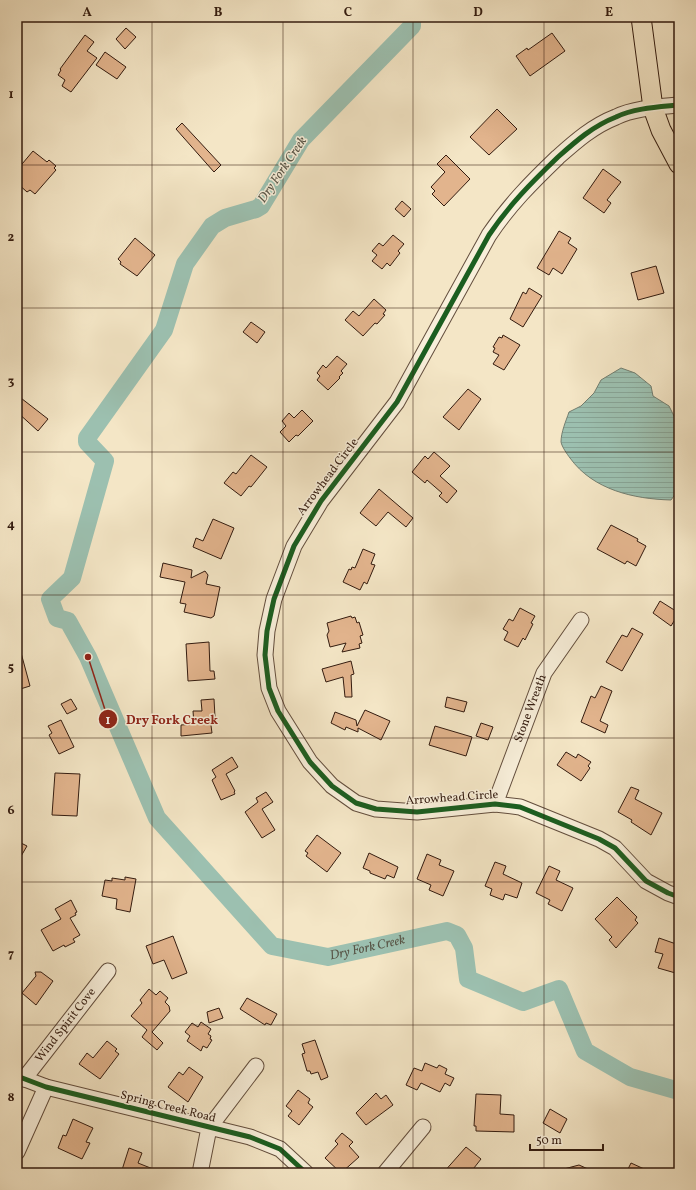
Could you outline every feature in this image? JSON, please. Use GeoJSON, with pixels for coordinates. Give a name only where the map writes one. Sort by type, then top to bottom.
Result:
{"type":"FeatureCollection","features":[{"type":"Feature","properties":{"kind":"main road"},"geometry":{"type":"LineString","coordinates":[[641,17],[653,108],[661,130],[679,164]]}},
{"type":"Feature","properties":{"kind":"street","name":"Arrowhead Circle"},"geometry":{"type":"LineString","coordinates":[[679,105],[653,108],[617,116],[582,136],[527,186],[504,213],[489,235],[396,402],[306,523],[294,546],[270,614],[266,637],[265,666],[274,704],[310,762],[332,786],[356,803],[384,810],[443,811],[495,804],[520,807],[600,838],[615,848],[646,881],[679,897]]}},
{"type":"Feature","properties":{"kind":"street","name":"Stone Wreath"},"geometry":{"type":"LineString","coordinates":[[495,804],[544,673],[580,620]]}},
{"type":"Feature","properties":{"kind":"street","name":"Wind Spirit Cove"},"geometry":{"type":"LineString","coordinates":[[20,1077],[108,971]]}},
{"type":"Feature","properties":{"kind":"street"},"geometry":{"type":"LineString","coordinates":[[200,1173],[209,1128],[256,1066]]}},
{"type":"Feature","properties":{"kind":"street","name":"Spring Creek Road"},"geometry":{"type":"LineString","coordinates":[[20,1077],[46,1087],[250,1138],[280,1149],[306,1173]]}},
{"type":"Feature","properties":{"kind":"street"},"geometry":{"type":"LineString","coordinates":[[17,1152],[46,1087]]}},
{"type":"Feature","properties":{"kind":"street"},"geometry":{"type":"LineString","coordinates":[[386,1173],[423,1127]]}},
{"type":"Feature","properties":{"kind":"shaded area"},"geometry":{"type":"Polygon","coordinates":[[[621,368],[635,373],[651,386],[653,396],[669,406],[679,426],[679,489],[671,500],[643,498],[629,495],[602,485],[579,469],[561,442],[569,412],[581,406],[594,393],[601,380],[621,368]]]}},
{"type":"Feature","properties":{"kind":"building"},"geometry":{"type":"Polygon","coordinates":[[[126,28],[136,37],[125,49],[116,39],[126,28]]]}},
{"type":"Feature","properties":{"kind":"building"},"geometry":{"type":"Polygon","coordinates":[[[552,33],[565,51],[530,76],[516,56],[527,48],[528,50],[552,33]]]}},
{"type":"Feature","properties":{"kind":"building"},"geometry":{"type":"Polygon","coordinates":[[[85,35],[94,42],[87,51],[97,58],[71,92],[62,86],[65,80],[58,75],[61,70],[60,69],[85,35]]]}},
{"type":"Feature","properties":{"kind":"building"},"geometry":{"type":"Polygon","coordinates":[[[105,52],[126,67],[117,79],[96,65],[105,52]]]}},
{"type":"Feature","properties":{"kind":"building"},"geometry":{"type":"Polygon","coordinates":[[[497,109],[517,129],[489,155],[470,137],[497,109]]]}},
{"type":"Feature","properties":{"kind":"building"},"geometry":{"type":"Polygon","coordinates":[[[182,123],[221,165],[214,172],[176,129],[182,123]]]}},
{"type":"Feature","properties":{"kind":"building"},"geometry":{"type":"Polygon","coordinates":[[[33,151],[47,162],[49,160],[56,166],[54,168],[56,170],[35,194],[30,190],[27,192],[17,183],[17,170],[33,151]]]}},
{"type":"Feature","properties":{"kind":"building"},"geometry":{"type":"Polygon","coordinates":[[[446,155],[470,179],[444,206],[432,194],[435,191],[431,187],[445,172],[437,164],[446,155]]]}},
{"type":"Feature","properties":{"kind":"building"},"geometry":{"type":"Polygon","coordinates":[[[603,169],[621,182],[607,200],[611,203],[604,213],[583,198],[603,169]]]}},
{"type":"Feature","properties":{"kind":"building"},"geometry":{"type":"Polygon","coordinates":[[[402,201],[411,209],[404,217],[395,209],[402,201]]]}},
{"type":"Feature","properties":{"kind":"building"},"geometry":{"type":"Polygon","coordinates":[[[559,231],[571,238],[568,243],[577,249],[562,274],[553,268],[549,275],[537,268],[559,231]]]}},
{"type":"Feature","properties":{"kind":"building"},"geometry":{"type":"Polygon","coordinates":[[[393,235],[404,244],[398,251],[400,253],[390,266],[387,263],[382,269],[372,261],[377,255],[372,251],[379,243],[383,246],[393,235]]]}},
{"type":"Feature","properties":{"kind":"building"},"geometry":{"type":"Polygon","coordinates":[[[135,238],[155,255],[137,276],[120,264],[121,262],[118,259],[135,238]]]}},
{"type":"Feature","properties":{"kind":"building"},"geometry":{"type":"Polygon","coordinates":[[[656,266],[664,293],[638,300],[631,273],[656,266]]]}},
{"type":"Feature","properties":{"kind":"building"},"geometry":{"type":"Polygon","coordinates":[[[529,288],[542,296],[523,327],[510,319],[523,292],[526,294],[529,288]]]}},
{"type":"Feature","properties":{"kind":"building"},"geometry":{"type":"Polygon","coordinates":[[[374,299],[386,310],[383,314],[385,315],[363,336],[345,320],[353,311],[359,316],[374,299]]]}},
{"type":"Feature","properties":{"kind":"building"},"geometry":{"type":"Polygon","coordinates":[[[251,322],[265,332],[257,343],[243,332],[251,322]]]}},
{"type":"Feature","properties":{"kind":"building"},"geometry":{"type":"Polygon","coordinates":[[[503,335],[520,345],[504,370],[493,364],[499,355],[493,352],[495,348],[493,347],[499,337],[502,338],[503,335]]]}},
{"type":"Feature","properties":{"kind":"building"},"geometry":{"type":"Polygon","coordinates":[[[337,356],[347,364],[341,371],[343,373],[339,377],[340,378],[328,390],[317,380],[320,376],[317,373],[323,365],[326,368],[337,356]]]}},
{"type":"Feature","properties":{"kind":"building"},"geometry":{"type":"Polygon","coordinates":[[[468,389],[481,399],[459,430],[443,417],[468,389]]]}},
{"type":"Feature","properties":{"kind":"building"},"geometry":{"type":"Polygon","coordinates":[[[17,395],[48,419],[38,431],[17,412],[17,395]]]}},
{"type":"Feature","properties":{"kind":"building"},"geometry":{"type":"Polygon","coordinates":[[[302,410],[313,421],[298,436],[296,435],[289,442],[280,432],[286,426],[282,421],[289,413],[294,418],[302,410]]]}},
{"type":"Feature","properties":{"kind":"building"},"geometry":{"type":"Polygon","coordinates":[[[434,452],[450,466],[440,476],[457,491],[447,503],[439,496],[442,493],[427,480],[425,483],[412,472],[425,456],[428,459],[434,452]]]}},
{"type":"Feature","properties":{"kind":"building"},"geometry":{"type":"Polygon","coordinates":[[[251,455],[267,467],[251,487],[249,486],[241,496],[224,483],[233,472],[236,474],[251,455]]]}},
{"type":"Feature","properties":{"kind":"building"},"geometry":{"type":"Polygon","coordinates":[[[379,489],[413,518],[406,527],[388,512],[376,526],[360,513],[379,489]]]}},
{"type":"Feature","properties":{"kind":"building"},"geometry":{"type":"Polygon","coordinates":[[[213,519],[234,528],[221,559],[193,547],[196,538],[203,541],[213,519]]]}},
{"type":"Feature","properties":{"kind":"building"},"geometry":{"type":"Polygon","coordinates":[[[611,525],[638,539],[637,541],[646,546],[636,566],[627,561],[625,564],[597,549],[611,525]]]}},
{"type":"Feature","properties":{"kind":"building"},"geometry":{"type":"Polygon","coordinates":[[[363,549],[375,554],[371,564],[375,565],[367,584],[364,582],[360,590],[343,582],[349,569],[351,570],[352,567],[355,568],[363,549]]]}},
{"type":"Feature","properties":{"kind":"building"},"geometry":{"type":"Polygon","coordinates":[[[163,563],[192,570],[191,578],[205,571],[208,575],[206,584],[220,587],[214,616],[211,618],[184,612],[186,604],[180,603],[185,582],[160,577],[163,563]]]}},
{"type":"Feature","properties":{"kind":"building"},"geometry":{"type":"Polygon","coordinates":[[[660,601],[679,613],[671,626],[653,613],[660,601]]]}},
{"type":"Feature","properties":{"kind":"building"},"geometry":{"type":"Polygon","coordinates":[[[520,608],[535,616],[531,623],[533,624],[525,640],[523,638],[518,647],[504,640],[508,632],[503,629],[509,619],[513,621],[520,608]]]}},
{"type":"Feature","properties":{"kind":"building"},"geometry":{"type":"Polygon","coordinates":[[[351,616],[352,618],[355,617],[357,623],[359,622],[363,635],[360,636],[362,643],[359,644],[360,648],[342,652],[346,643],[330,647],[327,635],[329,631],[327,623],[351,616]]]}},
{"type":"Feature","properties":{"kind":"building"},"geometry":{"type":"Polygon","coordinates":[[[632,628],[643,634],[622,671],[606,662],[622,635],[627,637],[632,628]]]}},
{"type":"Feature","properties":{"kind":"building"},"geometry":{"type":"Polygon","coordinates":[[[209,642],[210,671],[214,671],[215,679],[188,681],[186,644],[209,642]]]}},
{"type":"Feature","properties":{"kind":"building"},"geometry":{"type":"Polygon","coordinates":[[[20,649],[30,686],[17,690],[17,650],[20,649]]]}},
{"type":"Feature","properties":{"kind":"building"},"geometry":{"type":"Polygon","coordinates":[[[351,661],[354,674],[351,675],[352,697],[345,697],[343,677],[326,682],[322,669],[351,661]]]}},
{"type":"Feature","properties":{"kind":"building"},"geometry":{"type":"Polygon","coordinates":[[[601,686],[612,691],[600,721],[608,725],[605,733],[581,722],[591,696],[595,698],[601,686]]]}},
{"type":"Feature","properties":{"kind":"building"},"geometry":{"type":"Polygon","coordinates":[[[447,697],[467,702],[464,712],[445,707],[447,697]]]}},
{"type":"Feature","properties":{"kind":"building"},"geometry":{"type":"Polygon","coordinates":[[[71,699],[77,709],[67,714],[61,704],[71,699]]]}},
{"type":"Feature","properties":{"kind":"building"},"geometry":{"type":"Polygon","coordinates":[[[214,699],[215,717],[210,718],[212,733],[181,736],[181,725],[194,724],[193,711],[202,711],[201,700],[214,699]]]}},
{"type":"Feature","properties":{"kind":"building"},"geometry":{"type":"Polygon","coordinates":[[[365,710],[390,721],[381,740],[358,728],[358,732],[346,727],[345,730],[331,723],[335,712],[356,720],[357,726],[365,710]]]}},
{"type":"Feature","properties":{"kind":"building"},"geometry":{"type":"Polygon","coordinates":[[[61,720],[74,747],[59,754],[49,735],[52,733],[48,726],[61,720]]]}},
{"type":"Feature","properties":{"kind":"building"},"geometry":{"type":"Polygon","coordinates":[[[481,723],[493,727],[488,740],[476,736],[481,723]]]}},
{"type":"Feature","properties":{"kind":"building"},"geometry":{"type":"Polygon","coordinates":[[[435,726],[472,737],[466,756],[429,745],[435,726]]]}},
{"type":"Feature","properties":{"kind":"building"},"geometry":{"type":"Polygon","coordinates":[[[566,752],[576,758],[578,754],[591,762],[588,766],[590,768],[581,781],[557,765],[566,752]]]}},
{"type":"Feature","properties":{"kind":"building"},"geometry":{"type":"Polygon","coordinates":[[[232,757],[238,767],[226,774],[235,791],[235,794],[221,800],[212,780],[216,777],[212,770],[232,757]]]}},
{"type":"Feature","properties":{"kind":"building"},"geometry":{"type":"Polygon","coordinates":[[[55,773],[80,774],[77,816],[52,815],[55,773]]]}},
{"type":"Feature","properties":{"kind":"building"},"geometry":{"type":"Polygon","coordinates":[[[631,787],[639,790],[635,799],[662,813],[651,835],[631,822],[632,820],[618,812],[631,787]]]}},
{"type":"Feature","properties":{"kind":"building"},"geometry":{"type":"Polygon","coordinates":[[[266,792],[273,802],[262,809],[275,830],[262,838],[245,812],[258,802],[256,798],[266,792]]]}},
{"type":"Feature","properties":{"kind":"building"},"geometry":{"type":"Polygon","coordinates":[[[317,835],[341,853],[327,872],[306,856],[308,853],[305,851],[317,835]]]}},
{"type":"Feature","properties":{"kind":"building"},"geometry":{"type":"Polygon","coordinates":[[[17,841],[27,846],[17,863],[17,841]]]}},
{"type":"Feature","properties":{"kind":"building"},"geometry":{"type":"Polygon","coordinates":[[[369,853],[398,867],[394,878],[387,875],[385,879],[370,873],[370,871],[363,868],[369,853]]]}},
{"type":"Feature","properties":{"kind":"building"},"geometry":{"type":"Polygon","coordinates":[[[427,854],[441,860],[439,865],[454,871],[443,896],[429,890],[431,885],[417,879],[427,854]]]}},
{"type":"Feature","properties":{"kind":"building"},"geometry":{"type":"Polygon","coordinates":[[[495,862],[506,866],[503,874],[522,883],[517,898],[505,894],[503,900],[490,895],[492,889],[485,886],[495,862]]]}},
{"type":"Feature","properties":{"kind":"building"},"geometry":{"type":"Polygon","coordinates":[[[549,866],[560,871],[556,880],[573,888],[562,911],[548,904],[550,900],[536,893],[549,866]]]}},
{"type":"Feature","properties":{"kind":"building"},"geometry":{"type":"Polygon","coordinates":[[[125,877],[136,879],[130,912],[116,909],[117,899],[102,896],[105,880],[112,881],[112,878],[125,880],[125,877]]]}},
{"type":"Feature","properties":{"kind":"building"},"geometry":{"type":"Polygon","coordinates":[[[617,897],[637,917],[635,920],[638,923],[616,948],[609,940],[612,937],[595,919],[617,897]]]}},
{"type":"Feature","properties":{"kind":"building"},"geometry":{"type":"Polygon","coordinates":[[[71,900],[77,912],[75,913],[76,915],[70,918],[80,935],[73,939],[75,942],[65,947],[64,945],[53,951],[41,930],[61,919],[55,909],[71,900]]]}},
{"type":"Feature","properties":{"kind":"building"},"geometry":{"type":"Polygon","coordinates":[[[173,936],[187,973],[172,979],[164,960],[153,964],[146,946],[173,936]]]}},
{"type":"Feature","properties":{"kind":"building"},"geometry":{"type":"Polygon","coordinates":[[[659,938],[679,945],[679,974],[658,968],[663,954],[655,952],[659,938]]]}},
{"type":"Feature","properties":{"kind":"building"},"geometry":{"type":"Polygon","coordinates":[[[35,972],[41,972],[53,981],[36,1005],[22,993],[36,976],[35,972]]]}},
{"type":"Feature","properties":{"kind":"building"},"geometry":{"type":"Polygon","coordinates":[[[149,989],[156,995],[160,991],[168,998],[165,1002],[169,1006],[170,1011],[152,1032],[163,1043],[157,1050],[142,1037],[147,1030],[131,1016],[142,1003],[140,1000],[149,989]]]}},
{"type":"Feature","properties":{"kind":"building"},"geometry":{"type":"Polygon","coordinates":[[[247,998],[277,1014],[271,1025],[266,1023],[265,1025],[240,1009],[247,998]]]}},
{"type":"Feature","properties":{"kind":"building"},"geometry":{"type":"Polygon","coordinates":[[[219,1008],[223,1018],[209,1023],[207,1012],[219,1008]]]}},
{"type":"Feature","properties":{"kind":"building"},"geometry":{"type":"Polygon","coordinates":[[[201,1022],[211,1029],[208,1034],[211,1036],[210,1039],[212,1040],[207,1048],[203,1046],[201,1051],[187,1041],[190,1036],[185,1032],[192,1023],[198,1027],[201,1022]]]}},
{"type":"Feature","properties":{"kind":"building"},"geometry":{"type":"Polygon","coordinates":[[[315,1040],[328,1077],[321,1080],[318,1072],[311,1074],[310,1071],[307,1071],[302,1054],[305,1053],[302,1044],[315,1040]]]}},
{"type":"Feature","properties":{"kind":"building"},"geometry":{"type":"Polygon","coordinates":[[[107,1041],[117,1049],[115,1051],[119,1054],[100,1079],[79,1064],[87,1053],[93,1058],[107,1041]]]}},
{"type":"Feature","properties":{"kind":"building"},"geometry":{"type":"Polygon","coordinates":[[[425,1063],[437,1068],[439,1065],[447,1069],[445,1074],[454,1078],[450,1086],[445,1083],[440,1092],[421,1083],[417,1090],[406,1085],[414,1068],[422,1071],[425,1063]]]}},
{"type":"Feature","properties":{"kind":"building"},"geometry":{"type":"Polygon","coordinates":[[[189,1067],[203,1077],[188,1102],[168,1087],[179,1072],[183,1075],[189,1067]]]}},
{"type":"Feature","properties":{"kind":"building"},"geometry":{"type":"Polygon","coordinates":[[[298,1090],[310,1099],[308,1103],[313,1107],[299,1125],[288,1116],[292,1111],[286,1106],[298,1090]]]}},
{"type":"Feature","properties":{"kind":"building"},"geometry":{"type":"Polygon","coordinates":[[[376,1093],[381,1099],[386,1095],[393,1105],[366,1125],[356,1113],[376,1093]]]}},
{"type":"Feature","properties":{"kind":"building"},"geometry":{"type":"Polygon","coordinates":[[[476,1094],[501,1095],[500,1114],[514,1115],[514,1132],[476,1131],[476,1126],[474,1126],[476,1094]]]}},
{"type":"Feature","properties":{"kind":"building"},"geometry":{"type":"Polygon","coordinates":[[[550,1109],[567,1119],[560,1133],[543,1123],[550,1109]]]}},
{"type":"Feature","properties":{"kind":"building"},"geometry":{"type":"Polygon","coordinates":[[[73,1119],[93,1128],[86,1142],[90,1143],[82,1159],[58,1148],[63,1135],[66,1136],[73,1119]]]}},
{"type":"Feature","properties":{"kind":"building"},"geometry":{"type":"Polygon","coordinates":[[[342,1133],[353,1142],[349,1146],[359,1157],[341,1173],[325,1158],[338,1144],[335,1141],[342,1133]]]}},
{"type":"Feature","properties":{"kind":"building"},"geometry":{"type":"Polygon","coordinates":[[[466,1147],[481,1159],[470,1173],[443,1173],[466,1147]]]}},
{"type":"Feature","properties":{"kind":"building"},"geometry":{"type":"Polygon","coordinates":[[[129,1148],[142,1153],[138,1163],[163,1173],[121,1173],[129,1148]]]}},
{"type":"Feature","properties":{"kind":"building"},"geometry":{"type":"Polygon","coordinates":[[[631,1163],[653,1173],[626,1173],[631,1163]]]}},
{"type":"Feature","properties":{"kind":"building"},"geometry":{"type":"Polygon","coordinates":[[[579,1165],[597,1173],[560,1173],[560,1170],[579,1165]]]}},
{"type":"Feature","properties":{"kind":"waterway","name":"Dry Fork Creek"},"geometry":{"type":"LineString","coordinates":[[412,17],[412,26],[301,140],[261,206],[256,209],[225,218],[212,226],[185,264],[164,330],[87,438],[87,442],[105,461],[72,578],[50,599],[57,618],[68,621],[88,657],[157,818],[272,946],[328,957],[447,931],[457,935],[464,948],[468,979],[523,1002],[559,989],[585,1051],[630,1077],[679,1091]]}},
{"type":"Feature","properties":{"kind":"cycle path"},"geometry":{"type":"LineString","coordinates":[[679,105],[647,108],[623,114],[592,129],[558,157],[521,194],[497,224],[489,235],[397,402],[321,501],[294,546],[274,599],[267,631],[265,655],[269,688],[278,711],[310,762],[332,786],[356,803],[376,809],[417,812],[495,804],[520,807],[599,839],[615,848],[646,881],[679,897]]}},
{"type":"Feature","properties":{"kind":"cycle path"},"geometry":{"type":"LineString","coordinates":[[17,1076],[46,1087],[250,1137],[280,1149],[306,1173]]}},
{"type":"Feature","properties":{"kind":"place","name":"Dry Fork Creek"},"geometry":{"type":"Point","coordinates":[88,657]}}]}
